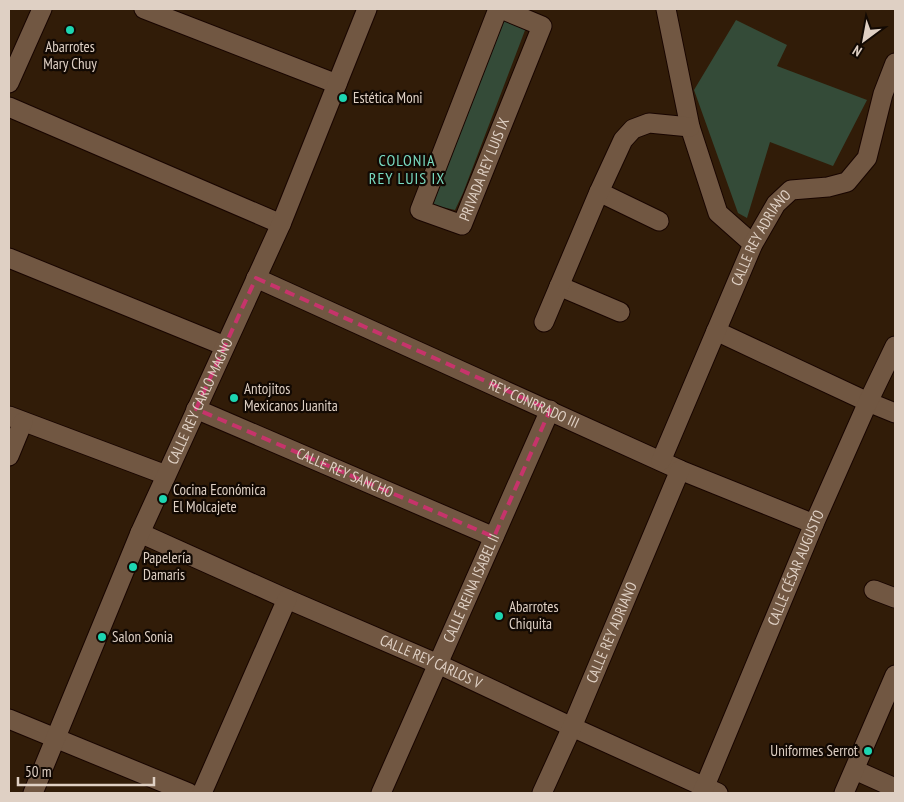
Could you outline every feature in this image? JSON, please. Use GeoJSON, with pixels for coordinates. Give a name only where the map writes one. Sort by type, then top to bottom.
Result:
{"type":"FeatureCollection","features":[{"type":"Feature","properties":{"kind":"street"},"geometry":{"type":"LineString","coordinates":[[9,83],[42,9]]}},
{"type":"Feature","properties":{"kind":"street"},"geometry":{"type":"LineString","coordinates":[[144,9],[338,84]]}},
{"type":"Feature","properties":{"kind":"street","name":"CALLE REY CARLO MAGNO"},"geometry":{"type":"LineString","coordinates":[[33,793],[140,533],[281,224],[367,9]]}},
{"type":"Feature","properties":{"kind":"street","name":"PRIVADA REY LUIS IX"},"geometry":{"type":"LineString","coordinates":[[500,9],[542,26],[462,225],[420,210],[500,9]]}},
{"type":"Feature","properties":{"kind":"street"},"geometry":{"type":"LineString","coordinates":[[666,9],[690,127],[718,213],[753,244]]}},
{"type":"Feature","properties":{"kind":"street","name":"CALLE REY ADRIANO"},"geometry":{"type":"LineString","coordinates":[[661,461],[753,244],[776,204],[792,190],[828,187],[847,182],[867,158],[884,94],[895,63]]}},
{"type":"Feature","properties":{"kind":"street"},"geometry":{"type":"LineString","coordinates":[[9,108],[281,224]]}},
{"type":"Feature","properties":{"kind":"street"},"geometry":{"type":"LineString","coordinates":[[544,322],[599,192],[624,140],[633,129],[649,123],[690,127]]}},
{"type":"Feature","properties":{"kind":"street"},"geometry":{"type":"LineString","coordinates":[[599,192],[659,221]]}},
{"type":"Feature","properties":{"kind":"street"},"geometry":{"type":"LineString","coordinates":[[9,258],[225,346]]}},
{"type":"Feature","properties":{"kind":"street","name":"REY CONRRADO III"},"geometry":{"type":"LineString","coordinates":[[256,278],[680,470],[814,524]]}},
{"type":"Feature","properties":{"kind":"street"},"geometry":{"type":"LineString","coordinates":[[559,286],[620,312]]}},
{"type":"Feature","properties":{"kind":"street"},"geometry":{"type":"LineString","coordinates":[[716,332],[895,413]]}},
{"type":"Feature","properties":{"kind":"street","name":"CALLE CÉSAR AUGUSTO"},"geometry":{"type":"LineString","coordinates":[[708,792],[814,524],[895,346]]}},
{"type":"Feature","properties":{"kind":"street","name":"CALLE REY SANCHO"},"geometry":{"type":"LineString","coordinates":[[196,409],[494,537]]}},
{"type":"Feature","properties":{"kind":"street","name":"CALLE REINA ISABEL II"},"geometry":{"type":"LineString","coordinates":[[381,793],[550,410]]}},
{"type":"Feature","properties":{"kind":"street"},"geometry":{"type":"LineString","coordinates":[[9,456],[16,419],[166,475]]}},
{"type":"Feature","properties":{"kind":"street","name":"CALLE REY ADRIANO"},"geometry":{"type":"LineString","coordinates":[[542,793],[572,727],[680,470]]}},
{"type":"Feature","properties":{"kind":"street","name":"CALLE REY CARLOS V"},"geometry":{"type":"LineString","coordinates":[[140,533],[438,664],[708,792]]}},
{"type":"Feature","properties":{"kind":"street"},"geometry":{"type":"LineString","coordinates":[[874,590],[895,598]]}},
{"type":"Feature","properties":{"kind":"street"},"geometry":{"type":"LineString","coordinates":[[202,793],[287,599]]}},
{"type":"Feature","properties":{"kind":"street"},"geometry":{"type":"LineString","coordinates":[[844,793],[895,675]]}},
{"type":"Feature","properties":{"kind":"street"},"geometry":{"type":"LineString","coordinates":[[9,719],[189,793]]}},
{"type":"Feature","properties":{"kind":"street"},"geometry":{"type":"LineString","coordinates":[[855,770],[895,788]]}},
{"type":"Feature","properties":{"kind":"highlighted area"},"geometry":{"type":"Polygon","coordinates":[[[256,278],[550,410],[494,537],[196,409],[256,278]]]}},
{"type":"Feature","properties":{"kind":"green space"},"geometry":{"type":"Polygon","coordinates":[[[502,15],[527,25],[455,210],[433,205],[502,15]]]}},
{"type":"Feature","properties":{"kind":"green space"},"geometry":{"type":"Polygon","coordinates":[[[736,20],[787,45],[777,66],[867,100],[833,166],[770,142],[747,218],[738,213],[694,90],[736,20]]]}},
{"type":"Feature","properties":{"kind":"place","name":"Abarrotes Mary Chuy"},"geometry":{"type":"Point","coordinates":[70,30]}},
{"type":"Feature","properties":{"kind":"place","name":"Estética Moni"},"geometry":{"type":"Point","coordinates":[343,98]}},
{"type":"Feature","properties":{"kind":"place","name":"Antojitos Mexicanos Juanita"},"geometry":{"type":"Point","coordinates":[234,398]}},
{"type":"Feature","properties":{"kind":"place","name":"Cocina Económica El Molcajete"},"geometry":{"type":"Point","coordinates":[163,499]}},
{"type":"Feature","properties":{"kind":"place","name":"Papelería Damaris"},"geometry":{"type":"Point","coordinates":[133,567]}},
{"type":"Feature","properties":{"kind":"place","name":"Abarrotes Chiquita"},"geometry":{"type":"Point","coordinates":[499,616]}},
{"type":"Feature","properties":{"kind":"place","name":"Salon Sonia"},"geometry":{"type":"Point","coordinates":[102,637]}},
{"type":"Feature","properties":{"kind":"place","name":"Uniformes Serrot"},"geometry":{"type":"Point","coordinates":[868,751]}},
{"type":"Feature","properties":{"kind":"district","name":"COLONIA REY LUIS IX"},"geometry":{"type":"Point","coordinates":[407,169]}}]}
